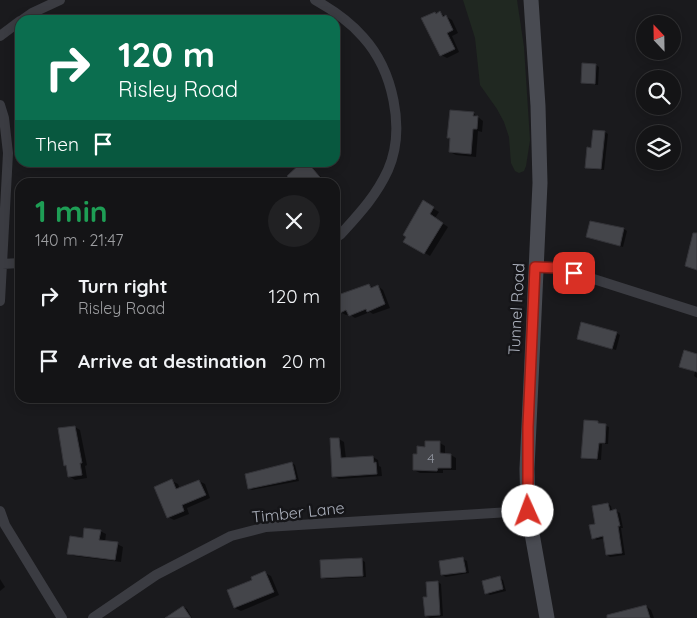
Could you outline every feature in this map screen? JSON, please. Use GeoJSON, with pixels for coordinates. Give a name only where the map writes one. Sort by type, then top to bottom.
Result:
{"type":"FeatureCollection","features":[{"type":"Feature","properties":{"kind":"main road","name":"Tunnel Road"},"geometry":{"type":"LineString","coordinates":[[530,0],[538,106],[540,183],[528,427],[528,511],[547,618]]}},
{"type":"Feature","properties":{"kind":"street"},"geometry":{"type":"LineString","coordinates":[[29,15],[60,0]]}},
{"type":"Feature","properties":{"kind":"street"},"geometry":{"type":"LineString","coordinates":[[315,0],[336,11],[364,38],[383,68],[396,107],[395,141],[388,168],[371,201],[340,235]]}},
{"type":"Feature","properties":{"kind":"street"},"geometry":{"type":"LineString","coordinates":[[0,36],[15,25]]}},
{"type":"Feature","properties":{"kind":"street"},"geometry":{"type":"LineString","coordinates":[[0,106],[4,118],[8,153],[0,301]]}},
{"type":"Feature","properties":{"kind":"street"},"geometry":{"type":"LineString","coordinates":[[2,264],[15,264]]}},
{"type":"Feature","properties":{"kind":"street"},"geometry":{"type":"LineString","coordinates":[[535,267],[559,268],[697,312]]}},
{"type":"Feature","properties":{"kind":"street"},"geometry":{"type":"LineString","coordinates":[[0,511],[5,525],[62,618]]}},
{"type":"Feature","properties":{"kind":"street","name":"Timber Lane"},"geometry":{"type":"LineString","coordinates":[[93,618],[156,575],[231,536],[266,527],[528,511]]}},
{"type":"Feature","properties":{"kind":"shaded area"},"geometry":{"type":"Polygon","coordinates":[[[463,0],[517,0],[524,47],[530,140],[526,166],[524,171],[519,173],[515,171],[511,163],[509,137],[504,122],[480,85],[475,38],[463,0]]]}},
{"type":"Feature","properties":{"kind":"building"},"geometry":{"type":"Polygon","coordinates":[[[440,11],[443,17],[446,15],[453,30],[447,33],[455,49],[440,56],[421,18],[440,11]]]}},
{"type":"Feature","properties":{"kind":"building"},"geometry":{"type":"Polygon","coordinates":[[[582,63],[596,64],[595,84],[581,83],[582,63]]]}},
{"type":"Feature","properties":{"kind":"building"},"geometry":{"type":"Polygon","coordinates":[[[450,110],[474,112],[473,116],[478,116],[477,129],[473,129],[471,154],[449,152],[450,138],[447,138],[450,110]]]}},
{"type":"Feature","properties":{"kind":"building"},"geometry":{"type":"Polygon","coordinates":[[[593,130],[605,131],[601,169],[585,168],[587,147],[591,148],[593,130]]]}},
{"type":"Feature","properties":{"kind":"building"},"geometry":{"type":"Polygon","coordinates":[[[297,167],[311,167],[320,177],[289,178],[287,176],[297,167]]]}},
{"type":"Feature","properties":{"kind":"building"},"geometry":{"type":"Polygon","coordinates":[[[423,200],[434,207],[430,214],[443,223],[424,254],[403,242],[406,237],[403,235],[423,200]]]}},
{"type":"Feature","properties":{"kind":"building"},"geometry":{"type":"Polygon","coordinates":[[[590,221],[624,228],[620,246],[586,237],[590,221]]]}},
{"type":"Feature","properties":{"kind":"building"},"geometry":{"type":"Polygon","coordinates":[[[693,233],[697,233],[697,270],[685,266],[693,233]]]}},
{"type":"Feature","properties":{"kind":"building"},"geometry":{"type":"Polygon","coordinates":[[[369,284],[371,288],[378,285],[385,304],[367,312],[366,309],[349,316],[346,310],[340,313],[340,294],[369,284]]]}},
{"type":"Feature","properties":{"kind":"building"},"geometry":{"type":"Polygon","coordinates":[[[581,322],[617,332],[612,349],[577,339],[581,322]]]}},
{"type":"Feature","properties":{"kind":"building"},"geometry":{"type":"Polygon","coordinates":[[[684,350],[697,354],[697,372],[679,367],[684,350]]]}},
{"type":"Feature","properties":{"kind":"building"},"geometry":{"type":"Polygon","coordinates":[[[584,420],[598,421],[598,423],[606,424],[605,443],[599,443],[597,459],[581,458],[584,420]]]}},
{"type":"Feature","properties":{"kind":"building"},"geometry":{"type":"Polygon","coordinates":[[[75,426],[82,463],[80,463],[82,475],[68,477],[66,465],[64,466],[58,428],[75,426]]]}},
{"type":"Feature","properties":{"kind":"building"},"geometry":{"type":"Polygon","coordinates":[[[330,438],[339,438],[341,458],[373,456],[374,463],[376,462],[377,474],[332,477],[330,438]]]}},
{"type":"Feature","properties":{"kind":"building"},"geometry":{"type":"Polygon","coordinates":[[[425,441],[440,441],[440,453],[451,454],[451,468],[438,468],[437,471],[413,470],[413,454],[417,454],[417,446],[425,447],[425,441]]]}},
{"type":"Feature","properties":{"kind":"building"},"geometry":{"type":"Polygon","coordinates":[[[292,462],[296,479],[248,489],[245,474],[292,462]]]}},
{"type":"Feature","properties":{"kind":"building"},"geometry":{"type":"Polygon","coordinates":[[[172,479],[176,489],[199,480],[206,495],[182,505],[184,511],[167,518],[154,487],[172,479]]]}},
{"type":"Feature","properties":{"kind":"building"},"geometry":{"type":"Polygon","coordinates":[[[608,503],[610,511],[616,509],[620,526],[618,526],[622,553],[606,555],[603,536],[592,539],[589,525],[595,524],[592,506],[608,503]]]}},
{"type":"Feature","properties":{"kind":"building"},"geometry":{"type":"Polygon","coordinates":[[[84,528],[101,530],[99,540],[118,542],[115,560],[67,554],[70,536],[83,538],[84,528]]]}},
{"type":"Feature","properties":{"kind":"building"},"geometry":{"type":"Polygon","coordinates":[[[463,557],[466,572],[441,575],[439,561],[463,557]]]}},
{"type":"Feature","properties":{"kind":"building"},"geometry":{"type":"Polygon","coordinates":[[[362,558],[363,576],[321,578],[320,560],[362,558]]]}},
{"type":"Feature","properties":{"kind":"building"},"geometry":{"type":"Polygon","coordinates":[[[265,571],[274,592],[234,608],[227,590],[252,580],[251,577],[265,571]]]}},
{"type":"Feature","properties":{"kind":"building"},"geometry":{"type":"Polygon","coordinates":[[[500,576],[503,589],[485,594],[482,581],[500,576]]]}},
{"type":"Feature","properties":{"kind":"building"},"geometry":{"type":"Polygon","coordinates":[[[438,581],[440,615],[425,616],[423,597],[427,597],[426,582],[438,581]]]}},
{"type":"Feature","properties":{"kind":"building"},"geometry":{"type":"Polygon","coordinates":[[[646,605],[650,618],[607,618],[607,615],[646,605]]]}},
{"type":"Feature","properties":{"kind":"building"},"geometry":{"type":"Polygon","coordinates":[[[183,606],[191,618],[165,618],[183,606]]]}},
{"type":"Feature","properties":{"kind":"route"},"geometry":{"type":"LineString","coordinates":[[528,511],[528,427],[535,267],[559,268],[574,273]]}}]}
